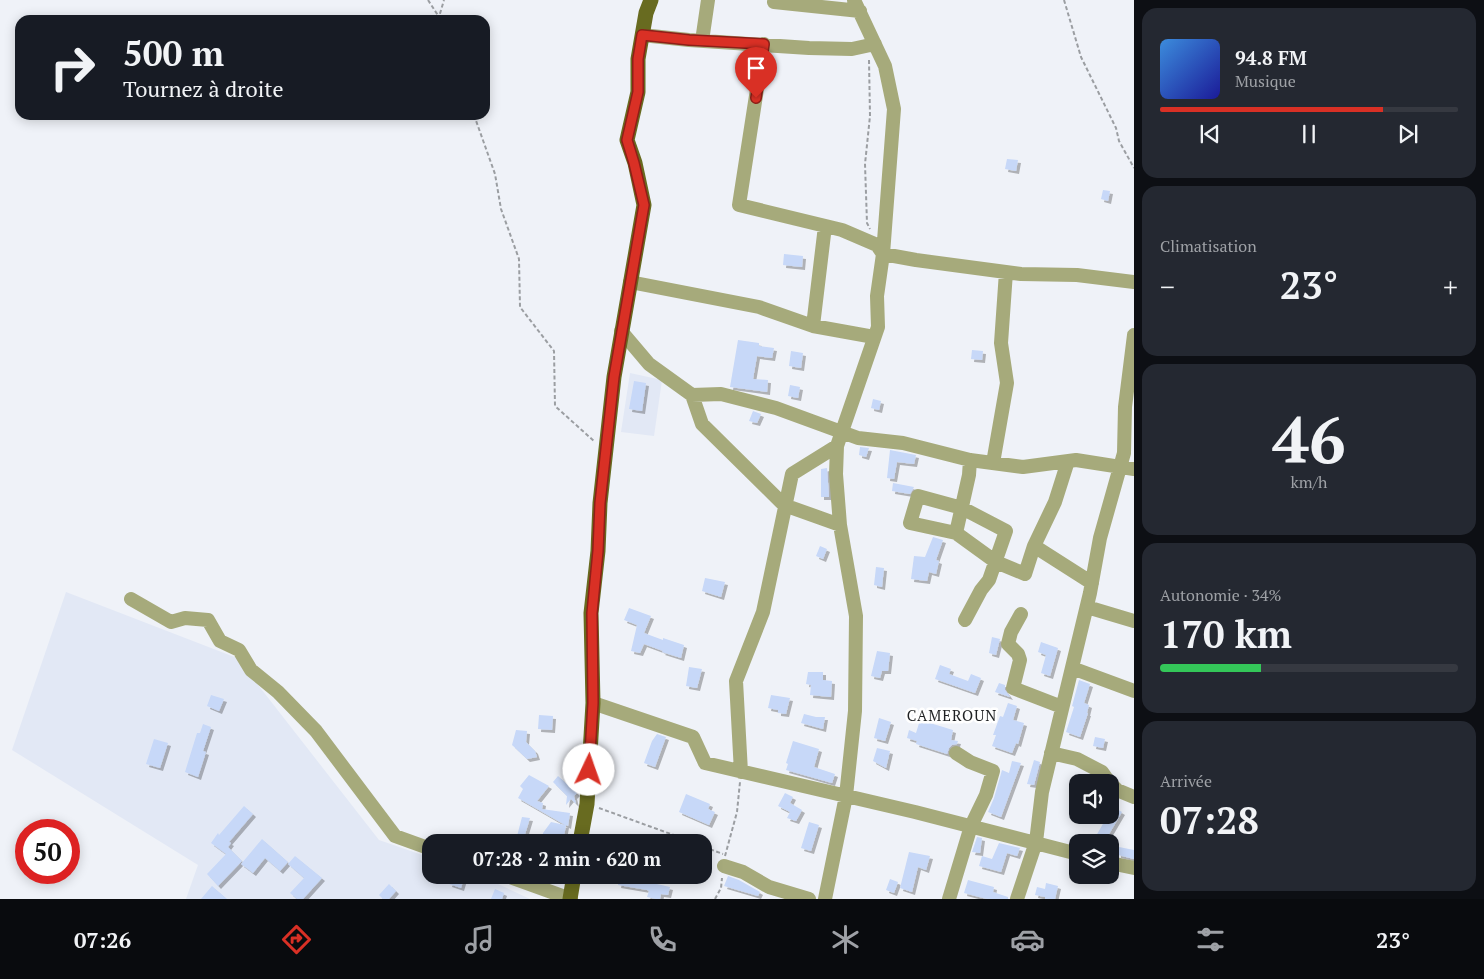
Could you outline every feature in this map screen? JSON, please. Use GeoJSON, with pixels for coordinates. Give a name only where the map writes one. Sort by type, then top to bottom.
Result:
{"type":"FeatureCollection","features":[{"type":"Feature","properties":{"kind":"main road"},"geometry":{"type":"LineString","coordinates":[[581,834],[587,804],[593,703],[592,613],[600,503],[614,377],[644,205],[627,140],[638,92],[638,59],[642,35],[646,13],[651,0]]}},
{"type":"Feature","properties":{"kind":"main road"},"geometry":{"type":"LineString","coordinates":[[570,899],[572,884]]}},
{"type":"Feature","properties":{"kind":"street"},"geometry":{"type":"LineString","coordinates":[[702,41],[708,0]]}},
{"type":"Feature","properties":{"kind":"street"},"geometry":{"type":"LineString","coordinates":[[775,0],[774,2],[857,6],[871,45],[886,66],[894,109],[883,254],[877,296],[878,327],[837,446],[836,474],[840,525],[856,616],[855,711],[846,796],[825,899]]}},
{"type":"Feature","properties":{"kind":"street"},"geometry":{"type":"LineString","coordinates":[[642,35],[809,48],[852,49],[871,45]]}},
{"type":"Feature","properties":{"kind":"street"},"geometry":{"type":"LineString","coordinates":[[764,44],[739,205],[842,230],[877,245],[883,254],[1020,274],[1077,275],[1134,282]]}},
{"type":"Feature","properties":{"kind":"street"},"geometry":{"type":"LineString","coordinates":[[813,326],[825,226]]}},
{"type":"Feature","properties":{"kind":"street"},"geometry":{"type":"LineString","coordinates":[[993,463],[1007,383],[1001,342],[1006,272]]}},
{"type":"Feature","properties":{"kind":"street"},"geometry":{"type":"LineString","coordinates":[[630,282],[758,307],[813,326],[874,337]]}},
{"type":"Feature","properties":{"kind":"street"},"geometry":{"type":"LineString","coordinates":[[622,331],[649,364],[692,395],[702,424],[784,505],[840,525]]}},
{"type":"Feature","properties":{"kind":"street"},"geometry":{"type":"LineString","coordinates":[[1017,899],[1036,842],[1042,792],[1087,607],[1100,538],[1127,468],[1124,453],[1125,407],[1134,341]]}},
{"type":"Feature","properties":{"kind":"street"},"geometry":{"type":"LineString","coordinates":[[692,395],[721,394],[730,396],[776,408],[858,438],[903,443],[970,460],[1023,467],[1076,460],[1127,468]]}},
{"type":"Feature","properties":{"kind":"street"},"geometry":{"type":"LineString","coordinates":[[741,772],[736,681],[763,612],[792,474],[837,446]]}},
{"type":"Feature","properties":{"kind":"street"},"geometry":{"type":"LineString","coordinates":[[956,533],[969,475],[970,460]]}},
{"type":"Feature","properties":{"kind":"street"},"geometry":{"type":"LineString","coordinates":[[965,620],[981,590],[990,580],[996,562],[1006,531],[962,508],[918,496],[910,523],[956,533],[996,562],[1025,574],[1034,546],[1055,502],[1068,461]]}},
{"type":"Feature","properties":{"kind":"street"},"geometry":{"type":"LineString","coordinates":[[1034,546],[1092,583]]}},
{"type":"Feature","properties":{"kind":"street"},"geometry":{"type":"LineString","coordinates":[[131,599],[171,622],[185,618],[208,620],[220,641],[239,650],[251,670],[278,692],[316,731],[395,836],[422,846]]}},
{"type":"Feature","properties":{"kind":"street"},"geometry":{"type":"LineString","coordinates":[[1087,607],[1134,621]]}},
{"type":"Feature","properties":{"kind":"street"},"geometry":{"type":"LineString","coordinates":[[1020,614],[1011,632],[1008,644],[1018,654],[1020,660],[1013,688],[1062,707]]}},
{"type":"Feature","properties":{"kind":"street"},"geometry":{"type":"LineString","coordinates":[[1072,668],[1134,690]]}},
{"type":"Feature","properties":{"kind":"street"},"geometry":{"type":"LineString","coordinates":[[593,703],[693,737],[704,763],[1069,851]]}},
{"type":"Feature","properties":{"kind":"street"},"geometry":{"type":"LineString","coordinates":[[949,899],[970,826],[986,795],[993,771],[970,762],[956,753]]}},
{"type":"Feature","properties":{"kind":"street"},"geometry":{"type":"LineString","coordinates":[[1051,753],[1077,759],[1103,774]]}},
{"type":"Feature","properties":{"kind":"street"},"geometry":{"type":"LineString","coordinates":[[1119,791],[1134,797]]}},
{"type":"Feature","properties":{"kind":"street"},"geometry":{"type":"LineString","coordinates":[[725,861],[770,887],[809,899]]}},
{"type":"Feature","properties":{"kind":"street"},"geometry":{"type":"LineString","coordinates":[[1119,865],[1134,868]]}},
{"type":"Feature","properties":{"kind":"street"},"geometry":{"type":"LineString","coordinates":[[529,884],[570,899]]}},
{"type":"Feature","properties":{"kind":"path"},"geometry":{"type":"LineString","coordinates":[[428,0],[437,15]]}},
{"type":"Feature","properties":{"kind":"path"},"geometry":{"type":"LineString","coordinates":[[440,15],[444,0]]}},
{"type":"Feature","properties":{"kind":"path"},"geometry":{"type":"LineString","coordinates":[[1064,0],[1081,57],[1116,128],[1119,141],[1134,168]]}},
{"type":"Feature","properties":{"kind":"path"},"geometry":{"type":"LineString","coordinates":[[871,45],[869,56],[871,99],[864,164],[867,223],[871,231]]}},
{"type":"Feature","properties":{"kind":"path"},"geometry":{"type":"LineString","coordinates":[[476,120],[495,174],[501,209],[518,258],[520,307],[554,351],[555,406],[606,452]]}},
{"type":"Feature","properties":{"kind":"path"},"geometry":{"type":"LineString","coordinates":[[715,899],[721,888],[725,861],[737,812],[741,772]]}},
{"type":"Feature","properties":{"kind":"path"},"geometry":{"type":"LineString","coordinates":[[587,804],[671,834]]}},
{"type":"Feature","properties":{"kind":"path"},"geometry":{"type":"LineString","coordinates":[[712,852],[725,861]]}},
{"type":"Feature","properties":{"kind":"shaded area"},"geometry":{"type":"Polygon","coordinates":[[[630,373],[662,380],[654,436],[621,432],[630,373]]]}},
{"type":"Feature","properties":{"kind":"shaded area"},"geometry":{"type":"Polygon","coordinates":[[[66,592],[237,658],[379,840],[422,855],[422,884],[498,884],[530,899],[186,899],[198,865],[12,750],[66,592]]]}},
{"type":"Feature","properties":{"kind":"building"},"geometry":{"type":"Polygon","coordinates":[[[1007,159],[1018,160],[1016,171],[1005,169],[1007,159]]]}},
{"type":"Feature","properties":{"kind":"building"},"geometry":{"type":"Polygon","coordinates":[[[1103,190],[1110,191],[1108,201],[1101,199],[1103,190]]]}},
{"type":"Feature","properties":{"kind":"building"},"geometry":{"type":"Polygon","coordinates":[[[784,254],[803,256],[802,267],[783,265],[784,254]]]}},
{"type":"Feature","properties":{"kind":"building"},"geometry":{"type":"Polygon","coordinates":[[[738,340],[759,343],[759,346],[774,348],[772,358],[757,356],[753,379],[768,380],[767,392],[730,387],[738,340]]]}},
{"type":"Feature","properties":{"kind":"building"},"geometry":{"type":"Polygon","coordinates":[[[972,350],[983,351],[982,360],[971,359],[972,350]]]}},
{"type":"Feature","properties":{"kind":"building"},"geometry":{"type":"Polygon","coordinates":[[[791,351],[803,353],[801,368],[789,366],[791,351]]]}},
{"type":"Feature","properties":{"kind":"building"},"geometry":{"type":"Polygon","coordinates":[[[634,381],[646,383],[642,411],[629,409],[634,381]]]}},
{"type":"Feature","properties":{"kind":"building"},"geometry":{"type":"Polygon","coordinates":[[[790,385],[800,387],[798,398],[788,396],[790,385]]]}},
{"type":"Feature","properties":{"kind":"building"},"geometry":{"type":"Polygon","coordinates":[[[873,399],[881,401],[879,410],[871,408],[873,399]]]}},
{"type":"Feature","properties":{"kind":"building"},"geometry":{"type":"Polygon","coordinates":[[[753,411],[761,414],[757,423],[749,421],[753,411]]]}},
{"type":"Feature","properties":{"kind":"building"},"geometry":{"type":"Polygon","coordinates":[[[860,447],[869,448],[866,457],[859,455],[860,447]]]}},
{"type":"Feature","properties":{"kind":"building"},"geometry":{"type":"Polygon","coordinates":[[[890,450],[916,455],[914,464],[897,462],[894,479],[887,478],[890,450]]]}},
{"type":"Feature","properties":{"kind":"building"},"geometry":{"type":"Polygon","coordinates":[[[827,468],[829,497],[821,497],[821,469],[827,468]]]}},
{"type":"Feature","properties":{"kind":"building"},"geometry":{"type":"Polygon","coordinates":[[[893,483],[914,487],[910,494],[892,491],[893,483]]]}},
{"type":"Feature","properties":{"kind":"building"},"geometry":{"type":"Polygon","coordinates":[[[933,537],[943,540],[936,560],[939,561],[936,574],[929,572],[927,581],[911,579],[914,556],[925,557],[933,537]]]}},
{"type":"Feature","properties":{"kind":"building"},"geometry":{"type":"Polygon","coordinates":[[[820,546],[827,549],[823,559],[816,556],[820,546]]]}},
{"type":"Feature","properties":{"kind":"building"},"geometry":{"type":"Polygon","coordinates":[[[876,567],[884,568],[882,587],[874,585],[876,567]]]}},
{"type":"Feature","properties":{"kind":"building"},"geometry":{"type":"Polygon","coordinates":[[[705,578],[725,582],[721,597],[702,591],[705,578]]]}},
{"type":"Feature","properties":{"kind":"building"},"geometry":{"type":"Polygon","coordinates":[[[629,608],[651,616],[644,633],[684,645],[681,658],[644,644],[640,653],[631,651],[637,625],[624,620],[629,608]]]}},
{"type":"Feature","properties":{"kind":"building"},"geometry":{"type":"Polygon","coordinates":[[[992,637],[1000,639],[996,655],[989,653],[992,637]]]}},
{"type":"Feature","properties":{"kind":"building"},"geometry":{"type":"Polygon","coordinates":[[[1041,642],[1058,648],[1050,676],[1041,673],[1046,655],[1038,652],[1041,642]]]}},
{"type":"Feature","properties":{"kind":"building"},"geometry":{"type":"Polygon","coordinates":[[[877,651],[890,653],[888,671],[882,671],[880,678],[871,676],[877,651]]]}},
{"type":"Feature","properties":{"kind":"building"},"geometry":{"type":"Polygon","coordinates":[[[940,665],[951,669],[949,674],[968,681],[971,674],[981,678],[975,693],[935,679],[940,665]]]}},
{"type":"Feature","properties":{"kind":"building"},"geometry":{"type":"Polygon","coordinates":[[[689,667],[702,669],[697,688],[686,686],[689,667]]]}},
{"type":"Feature","properties":{"kind":"building"},"geometry":{"type":"Polygon","coordinates":[[[808,672],[823,672],[823,680],[832,681],[831,697],[810,695],[811,685],[806,684],[808,672]]]}},
{"type":"Feature","properties":{"kind":"building"},"geometry":{"type":"Polygon","coordinates":[[[1079,680],[1090,684],[1084,703],[1089,705],[1088,713],[1080,737],[1066,732],[1074,707],[1072,706],[1079,680]]]}},
{"type":"Feature","properties":{"kind":"building"},"geometry":{"type":"Polygon","coordinates":[[[999,683],[1005,685],[1005,690],[1010,697],[995,692],[999,683]]]}},
{"type":"Feature","properties":{"kind":"building"},"geometry":{"type":"Polygon","coordinates":[[[211,695],[224,699],[219,711],[207,706],[211,695]]]}},
{"type":"Feature","properties":{"kind":"building"},"geometry":{"type":"Polygon","coordinates":[[[771,695],[790,698],[786,714],[778,713],[778,710],[768,708],[771,695]]]}},
{"type":"Feature","properties":{"kind":"building"},"geometry":{"type":"Polygon","coordinates":[[[1008,703],[1017,706],[1013,720],[1024,723],[1018,744],[1016,743],[1012,753],[992,746],[996,735],[993,735],[1000,716],[1003,717],[1008,703]]]}},
{"type":"Feature","properties":{"kind":"building"},"geometry":{"type":"Polygon","coordinates":[[[804,714],[825,717],[823,729],[801,723],[804,714]]]}},
{"type":"Feature","properties":{"kind":"building"},"geometry":{"type":"Polygon","coordinates":[[[539,715],[553,716],[552,730],[538,729],[539,715]]]}},
{"type":"Feature","properties":{"kind":"building"},"geometry":{"type":"Polygon","coordinates":[[[879,718],[891,722],[885,741],[874,738],[879,718]]]}},
{"type":"Feature","properties":{"kind":"building"},"geometry":{"type":"Polygon","coordinates":[[[920,720],[953,730],[951,740],[958,741],[957,744],[949,748],[947,754],[916,744],[917,741],[907,738],[909,730],[916,733],[920,720]]]}},
{"type":"Feature","properties":{"kind":"building"},"geometry":{"type":"Polygon","coordinates":[[[203,724],[211,727],[203,751],[206,752],[198,777],[185,772],[197,733],[200,733],[203,724]]]}},
{"type":"Feature","properties":{"kind":"building"},"geometry":{"type":"Polygon","coordinates":[[[516,730],[527,731],[526,742],[535,751],[537,757],[527,759],[512,745],[516,730]]]}},
{"type":"Feature","properties":{"kind":"building"},"geometry":{"type":"Polygon","coordinates":[[[657,734],[666,737],[655,767],[644,763],[652,741],[657,734]]]}},
{"type":"Feature","properties":{"kind":"building"},"geometry":{"type":"Polygon","coordinates":[[[1095,737],[1105,739],[1103,748],[1093,746],[1095,737]]]}},
{"type":"Feature","properties":{"kind":"building"},"geometry":{"type":"Polygon","coordinates":[[[154,739],[168,743],[160,768],[146,764],[154,739]]]}},
{"type":"Feature","properties":{"kind":"building"},"geometry":{"type":"Polygon","coordinates":[[[793,741],[819,749],[814,767],[835,774],[832,783],[786,770],[788,764],[786,763],[793,741]]]}},
{"type":"Feature","properties":{"kind":"building"},"geometry":{"type":"Polygon","coordinates":[[[877,748],[890,751],[886,768],[873,761],[877,748]]]}},
{"type":"Feature","properties":{"kind":"building"},"geometry":{"type":"Polygon","coordinates":[[[1034,760],[1040,762],[1034,785],[1027,784],[1034,760]]]}},
{"type":"Feature","properties":{"kind":"building"},"geometry":{"type":"Polygon","coordinates":[[[1012,761],[1021,763],[1001,817],[988,812],[1002,770],[1009,773],[1012,761]]]}},
{"type":"Feature","properties":{"kind":"building"},"geometry":{"type":"Polygon","coordinates":[[[529,775],[549,786],[537,801],[543,803],[542,809],[570,813],[564,834],[543,834],[551,822],[565,825],[518,798],[523,789],[520,786],[529,775]]]}},
{"type":"Feature","properties":{"kind":"building"},"geometry":{"type":"Polygon","coordinates":[[[558,776],[577,793],[574,796],[576,804],[571,799],[566,805],[567,796],[553,782],[558,776]]]}},
{"type":"Feature","properties":{"kind":"building"},"geometry":{"type":"Polygon","coordinates":[[[785,793],[793,797],[790,803],[802,810],[796,821],[787,818],[790,812],[778,806],[785,793]]]}},
{"type":"Feature","properties":{"kind":"building"},"geometry":{"type":"Polygon","coordinates":[[[686,794],[710,804],[708,809],[715,812],[709,825],[679,812],[686,794]]]}},
{"type":"Feature","properties":{"kind":"building"},"geometry":{"type":"Polygon","coordinates":[[[244,806],[253,814],[229,842],[231,843],[228,847],[242,861],[218,886],[207,874],[226,854],[211,843],[244,806]]]}},
{"type":"Feature","properties":{"kind":"building"},"geometry":{"type":"Polygon","coordinates":[[[522,817],[530,818],[525,834],[518,834],[522,817]]]}},
{"type":"Feature","properties":{"kind":"building"},"geometry":{"type":"Polygon","coordinates":[[[809,822],[819,825],[811,851],[801,848],[809,822]]]}},
{"type":"Feature","properties":{"kind":"building"},"geometry":{"type":"Polygon","coordinates":[[[1103,824],[1115,824],[1109,834],[1097,834],[1103,824]]]}},
{"type":"Feature","properties":{"kind":"building"},"geometry":{"type":"Polygon","coordinates":[[[977,837],[982,838],[980,853],[972,852],[977,837]]]}},
{"type":"Feature","properties":{"kind":"building"},"geometry":{"type":"Polygon","coordinates":[[[262,839],[288,862],[280,871],[265,858],[253,873],[241,864],[262,839]]]}},
{"type":"Feature","properties":{"kind":"building"},"geometry":{"type":"Polygon","coordinates":[[[999,843],[1020,848],[1017,856],[1007,853],[1001,872],[979,866],[982,856],[992,859],[999,843]]]}},
{"type":"Feature","properties":{"kind":"building"},"geometry":{"type":"Polygon","coordinates":[[[1119,847],[1134,850],[1134,859],[1119,855],[1119,847]]]}},
{"type":"Feature","properties":{"kind":"building"},"geometry":{"type":"Polygon","coordinates":[[[909,852],[930,856],[926,870],[918,867],[912,892],[900,888],[909,852]]]}},
{"type":"Feature","properties":{"kind":"building"},"geometry":{"type":"Polygon","coordinates":[[[295,856],[322,878],[303,899],[297,899],[290,893],[304,878],[288,864],[295,856]]]}},
{"type":"Feature","properties":{"kind":"building"},"geometry":{"type":"Polygon","coordinates":[[[728,876],[760,892],[758,896],[724,886],[728,876]]]}},
{"type":"Feature","properties":{"kind":"building"},"geometry":{"type":"Polygon","coordinates":[[[890,879],[898,882],[894,893],[886,890],[890,879]]]}},
{"type":"Feature","properties":{"kind":"building"},"geometry":{"type":"Polygon","coordinates":[[[968,880],[994,887],[993,892],[1008,897],[1008,899],[987,899],[964,893],[968,880]]]}},
{"type":"Feature","properties":{"kind":"building"},"geometry":{"type":"Polygon","coordinates":[[[1046,883],[1058,886],[1055,899],[1045,899],[1045,897],[1035,895],[1037,887],[1045,889],[1046,883]]]}},
{"type":"Feature","properties":{"kind":"building"},"geometry":{"type":"Polygon","coordinates":[[[389,884],[396,891],[389,899],[383,899],[379,895],[389,884]]]}},
{"type":"Feature","properties":{"kind":"building"},"geometry":{"type":"Polygon","coordinates":[[[449,884],[462,884],[461,888],[449,884]]]}},
{"type":"Feature","properties":{"kind":"building"},"geometry":{"type":"Polygon","coordinates":[[[657,884],[670,887],[668,895],[661,894],[660,899],[656,899],[647,897],[649,891],[647,890],[618,885],[657,884]]]}},
{"type":"Feature","properties":{"kind":"building"},"geometry":{"type":"Polygon","coordinates":[[[212,886],[227,899],[201,899],[212,886]]]}},
{"type":"Feature","properties":{"kind":"building"},"geometry":{"type":"Polygon","coordinates":[[[495,889],[504,893],[502,899],[491,899],[495,889]]]}},
{"type":"Feature","properties":{"kind":"district","name":"CAMEROUN"},"geometry":{"type":"Point","coordinates":[952,716]}},
{"type":"Feature","properties":{"kind":"route"},"geometry":{"type":"LineString","coordinates":[[589,770],[593,703],[592,613],[600,503],[614,377],[644,205],[627,140],[638,92],[638,59],[642,35],[689,40],[764,44],[756,98]]}}]}
